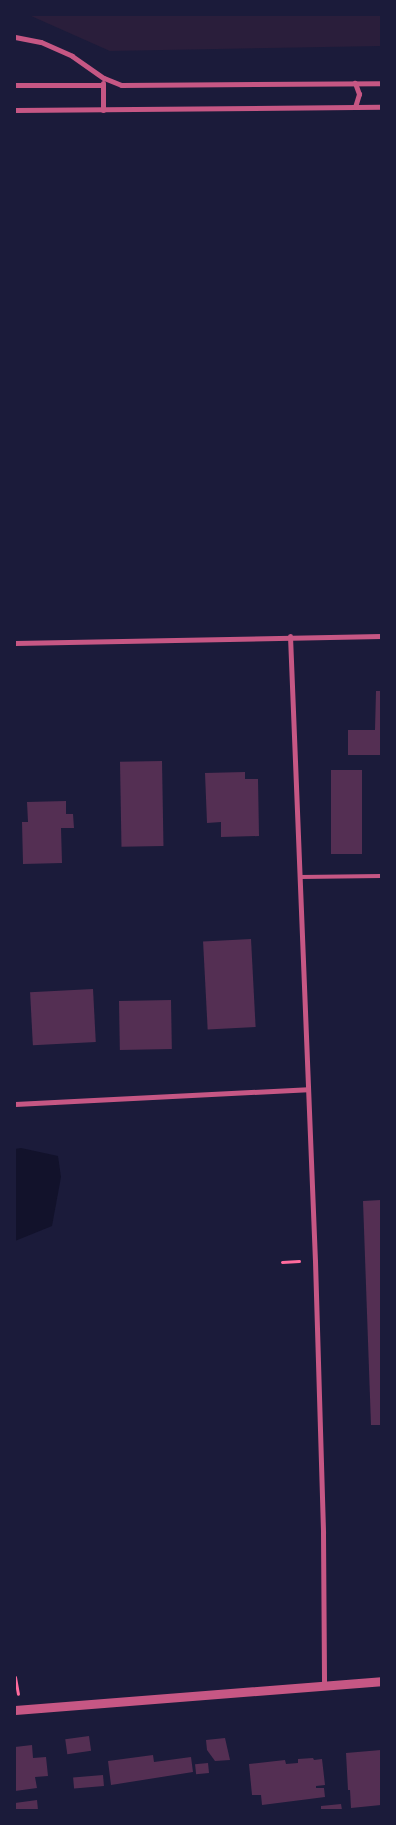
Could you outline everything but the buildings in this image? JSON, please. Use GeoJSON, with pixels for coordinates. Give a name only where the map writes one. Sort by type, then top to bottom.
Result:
{"type":"FeatureCollection","features":[{"type":"Feature","properties":{"kind":"street"},"geometry":{"type":"LineString","coordinates":[[15,37],[40,42],[72,56],[104,78],[121,84],[381,83]]}},
{"type":"Feature","properties":{"kind":"street"},"geometry":{"type":"LineString","coordinates":[[103,110],[104,78]]}},
{"type":"Feature","properties":{"kind":"street"},"geometry":{"type":"LineString","coordinates":[[355,84],[359,94],[355,107]]}},
{"type":"Feature","properties":{"kind":"street"},"geometry":{"type":"LineString","coordinates":[[15,85],[103,85]]}},
{"type":"Feature","properties":{"kind":"street"},"geometry":{"type":"LineString","coordinates":[[15,110],[381,107]]}},
{"type":"Feature","properties":{"kind":"street"},"geometry":{"type":"LineString","coordinates":[[290,636],[323,1533],[324,1684]]}},
{"type":"Feature","properties":{"kind":"street"},"geometry":{"type":"LineString","coordinates":[[15,642],[381,636]]}},
{"type":"Feature","properties":{"kind":"street"},"geometry":{"type":"LineString","coordinates":[[15,1104],[308,1089]]}},
{"type":"Feature","properties":{"kind":"street"},"geometry":{"type":"LineString","coordinates":[[15,1710],[324,1684],[381,1681]]}},
{"type":"Feature","properties":{"kind":"lane"},"geometry":{"type":"LineString","coordinates":[[300,877],[381,876]]}},
{"type":"Feature","properties":{"kind":"shaded area"},"geometry":{"type":"Polygon","coordinates":[[[29,15],[381,15],[381,46],[110,51],[29,15]]]}},
{"type":"Feature","properties":{"kind":"shaded area"},"geometry":{"type":"Polygon","coordinates":[[[21,1148],[58,1156],[61,1177],[52,1226],[15,1241],[15,1149],[21,1148]]]}}]}
